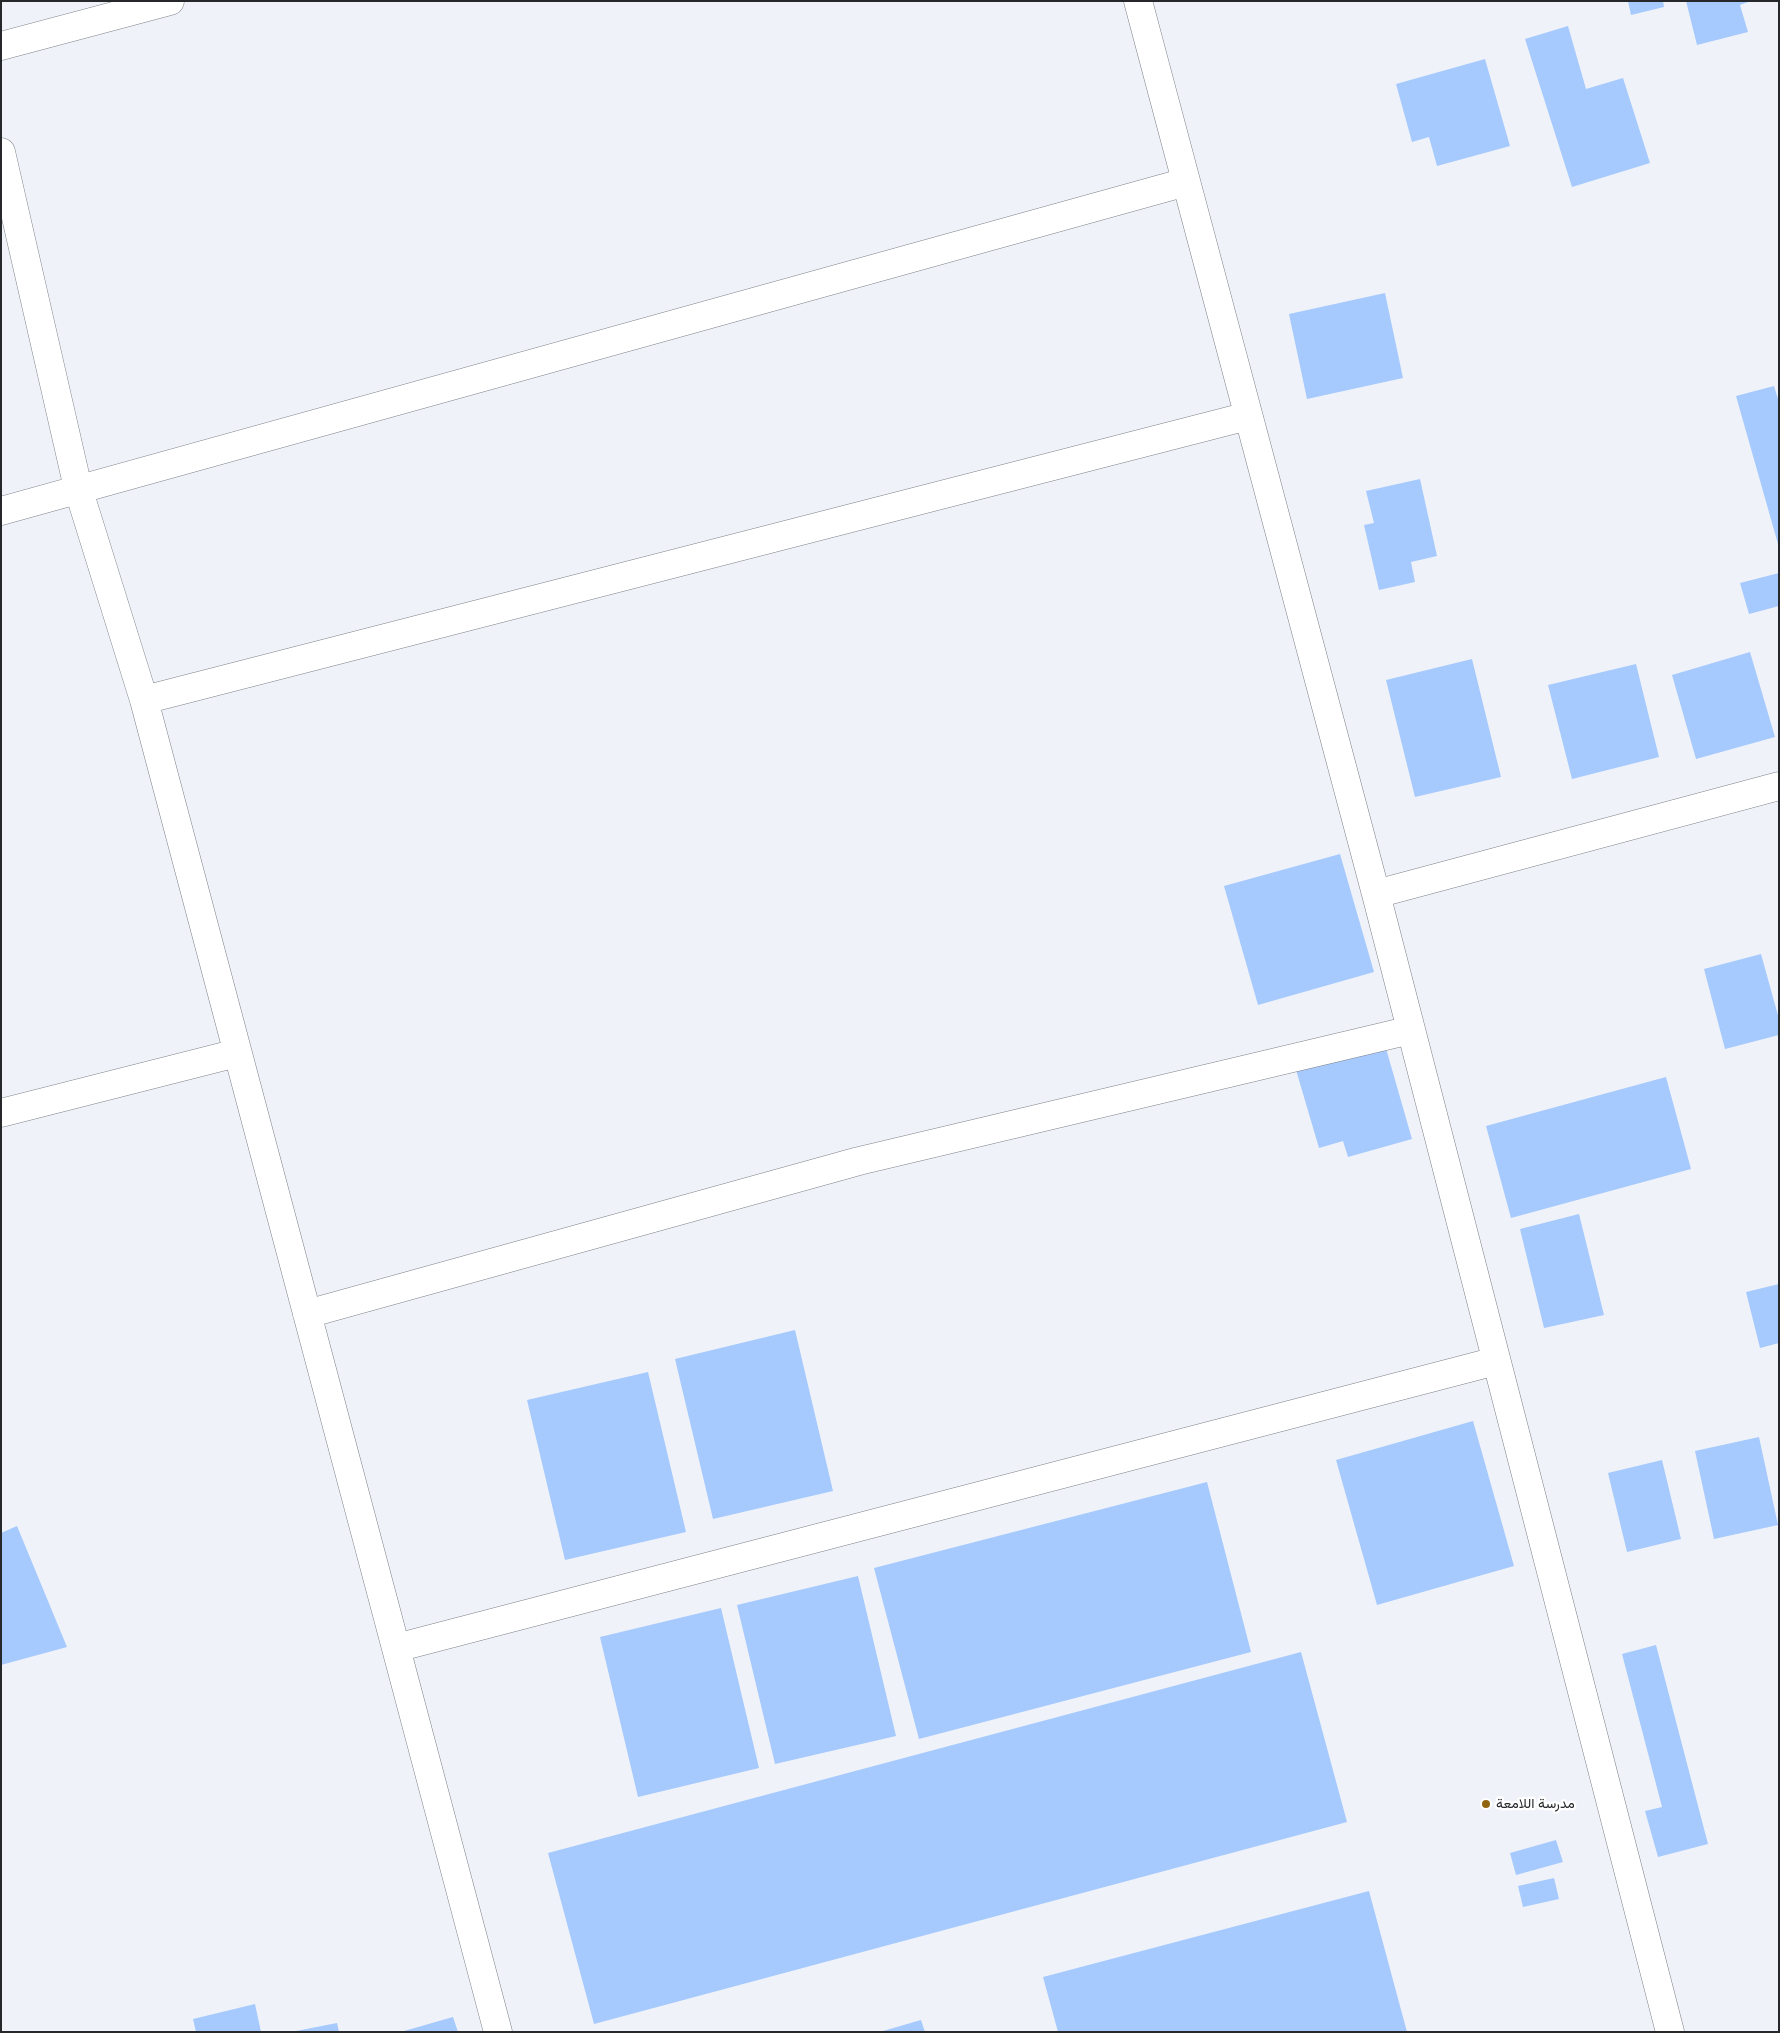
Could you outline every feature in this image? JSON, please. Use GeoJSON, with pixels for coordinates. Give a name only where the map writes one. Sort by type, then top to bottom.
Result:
{"type":"FeatureCollection","features":[{"type":"Feature","properties":{"kind":"street"},"geometry":{"type":"LineString","coordinates":[[1,46],[170,1]]}},
{"type":"Feature","properties":{"kind":"street"},"geometry":{"type":"LineString","coordinates":[[1138,1],[1376,894],[1670,2032]]}},
{"type":"Feature","properties":{"kind":"street"},"geometry":{"type":"LineString","coordinates":[[1,152],[78,488],[144,700],[498,2032]]}},
{"type":"Feature","properties":{"kind":"street"},"geometry":{"type":"LineString","coordinates":[[1,511],[78,488],[1186,182]]}},
{"type":"Feature","properties":{"kind":"street"},"geometry":{"type":"LineString","coordinates":[[144,700],[1248,416]]}},
{"type":"Feature","properties":{"kind":"street"},"geometry":{"type":"LineString","coordinates":[[1376,894],[1779,786]]}},
{"type":"Feature","properties":{"kind":"street"},"geometry":{"type":"LineString","coordinates":[[307,1314],[859,1161],[1411,1030]]}},
{"type":"Feature","properties":{"kind":"street"},"geometry":{"type":"LineString","coordinates":[[1,1113],[237,1053]]}},
{"type":"Feature","properties":{"kind":"street"},"geometry":{"type":"LineString","coordinates":[[396,1648],[1496,1361]]}},
{"type":"Feature","properties":{"kind":"building"},"geometry":{"type":"Polygon","coordinates":[[[1628,1],[1663,1],[1664,7],[1631,15],[1628,1]]]}},
{"type":"Feature","properties":{"kind":"building"},"geometry":{"type":"Polygon","coordinates":[[[1686,1],[1751,1],[1740,5],[1748,32],[1697,45],[1686,1]]]}},
{"type":"Feature","properties":{"kind":"building"},"geometry":{"type":"Polygon","coordinates":[[[1568,26],[1586,89],[1623,78],[1650,163],[1572,187],[1525,39],[1568,26]]]}},
{"type":"Feature","properties":{"kind":"building"},"geometry":{"type":"Polygon","coordinates":[[[1485,59],[1510,146],[1437,166],[1429,137],[1412,142],[1396,84],[1485,59]]]}},
{"type":"Feature","properties":{"kind":"building"},"geometry":{"type":"Polygon","coordinates":[[[1385,293],[1403,378],[1307,399],[1289,314],[1385,293]]]}},
{"type":"Feature","properties":{"kind":"building"},"geometry":{"type":"Polygon","coordinates":[[[1774,386],[1779,402],[1778,544],[1736,396],[1774,386]]]}},
{"type":"Feature","properties":{"kind":"building"},"geometry":{"type":"Polygon","coordinates":[[[1420,479],[1437,556],[1411,562],[1415,582],[1379,590],[1364,525],[1374,523],[1366,491],[1420,479]]]}},
{"type":"Feature","properties":{"kind":"building"},"geometry":{"type":"Polygon","coordinates":[[[1779,573],[1779,606],[1749,614],[1740,583],[1779,573]]]}},
{"type":"Feature","properties":{"kind":"building"},"geometry":{"type":"Polygon","coordinates":[[[1750,652],[1775,737],[1696,759],[1672,675],[1750,652]]]}},
{"type":"Feature","properties":{"kind":"building"},"geometry":{"type":"Polygon","coordinates":[[[1472,659],[1501,777],[1415,797],[1386,680],[1472,659]]]}},
{"type":"Feature","properties":{"kind":"building"},"geometry":{"type":"Polygon","coordinates":[[[1636,664],[1659,757],[1572,779],[1548,685],[1636,664]]]}},
{"type":"Feature","properties":{"kind":"building"},"geometry":{"type":"Polygon","coordinates":[[[1340,854],[1374,972],[1258,1005],[1224,886],[1340,854]]]}},
{"type":"Feature","properties":{"kind":"building"},"geometry":{"type":"Polygon","coordinates":[[[1761,954],[1779,1019],[1779,1035],[1725,1049],[1704,969],[1761,954]]]}},
{"type":"Feature","properties":{"kind":"building"},"geometry":{"type":"Polygon","coordinates":[[[1385,1045],[1412,1139],[1348,1157],[1343,1141],[1319,1148],[1296,1070],[1385,1045]]]}},
{"type":"Feature","properties":{"kind":"building"},"geometry":{"type":"Polygon","coordinates":[[[1666,1077],[1691,1169],[1511,1218],[1486,1126],[1666,1077]]]}},
{"type":"Feature","properties":{"kind":"building"},"geometry":{"type":"Polygon","coordinates":[[[1579,1214],[1604,1315],[1544,1328],[1520,1229],[1579,1214]]]}},
{"type":"Feature","properties":{"kind":"building"},"geometry":{"type":"Polygon","coordinates":[[[1779,1284],[1779,1343],[1760,1348],[1746,1292],[1779,1284]]]}},
{"type":"Feature","properties":{"kind":"building"},"geometry":{"type":"Polygon","coordinates":[[[795,1330],[833,1491],[713,1519],[675,1359],[795,1330]]]}},
{"type":"Feature","properties":{"kind":"building"},"geometry":{"type":"Polygon","coordinates":[[[648,1372],[686,1532],[565,1560],[527,1400],[648,1372]]]}},
{"type":"Feature","properties":{"kind":"building"},"geometry":{"type":"Polygon","coordinates":[[[1473,1421],[1514,1566],[1377,1605],[1336,1460],[1473,1421]]]}},
{"type":"Feature","properties":{"kind":"building"},"geometry":{"type":"Polygon","coordinates":[[[1759,1437],[1778,1525],[1714,1539],[1695,1451],[1759,1437]]]}},
{"type":"Feature","properties":{"kind":"building"},"geometry":{"type":"Polygon","coordinates":[[[1662,1460],[1681,1539],[1627,1552],[1608,1473],[1662,1460]]]}},
{"type":"Feature","properties":{"kind":"building"},"geometry":{"type":"Polygon","coordinates":[[[1207,1482],[1251,1652],[919,1739],[874,1568],[1207,1482]]]}},
{"type":"Feature","properties":{"kind":"building"},"geometry":{"type":"Polygon","coordinates":[[[17,1526],[67,1647],[1,1665],[1,1533],[17,1526]]]}},
{"type":"Feature","properties":{"kind":"building"},"geometry":{"type":"Polygon","coordinates":[[[858,1576],[896,1736],[775,1764],[737,1605],[858,1576]]]}},
{"type":"Feature","properties":{"kind":"building"},"geometry":{"type":"Polygon","coordinates":[[[721,1608],[759,1768],[638,1797],[600,1637],[721,1608]]]}},
{"type":"Feature","properties":{"kind":"building"},"geometry":{"type":"Polygon","coordinates":[[[1656,1645],[1708,1844],[1658,1857],[1645,1811],[1662,1807],[1622,1654],[1656,1645]]]}},
{"type":"Feature","properties":{"kind":"building"},"geometry":{"type":"Polygon","coordinates":[[[1301,1652],[1347,1822],[594,2024],[548,1853],[1301,1652]]]}},
{"type":"Feature","properties":{"kind":"building"},"geometry":{"type":"Polygon","coordinates":[[[1556,1840],[1563,1862],[1516,1875],[1510,1853],[1556,1840]]]}},
{"type":"Feature","properties":{"kind":"building"},"geometry":{"type":"Polygon","coordinates":[[[1554,1878],[1559,1899],[1523,1907],[1518,1886],[1554,1878]]]}},
{"type":"Feature","properties":{"kind":"building"},"geometry":{"type":"Polygon","coordinates":[[[1369,1891],[1407,2032],[1058,2032],[1043,1977],[1369,1891]]]}},
{"type":"Feature","properties":{"kind":"building"},"geometry":{"type":"Polygon","coordinates":[[[255,2004],[261,2032],[196,2032],[193,2019],[255,2004]]]}},
{"type":"Feature","properties":{"kind":"building"},"geometry":{"type":"Polygon","coordinates":[[[453,2017],[458,2032],[404,2032],[404,2031],[453,2017]]]}},
{"type":"Feature","properties":{"kind":"building"},"geometry":{"type":"Polygon","coordinates":[[[921,2020],[925,2032],[883,2032],[883,2031],[921,2020]]]}},
{"type":"Feature","properties":{"kind":"building"},"geometry":{"type":"Polygon","coordinates":[[[337,2023],[339,2032],[296,2032],[296,2031],[337,2023]]]}},
{"type":"Feature","properties":{"kind":"place","name":"مدرسة اللامعة"},"geometry":{"type":"Point","coordinates":[1486,1804]}}]}
